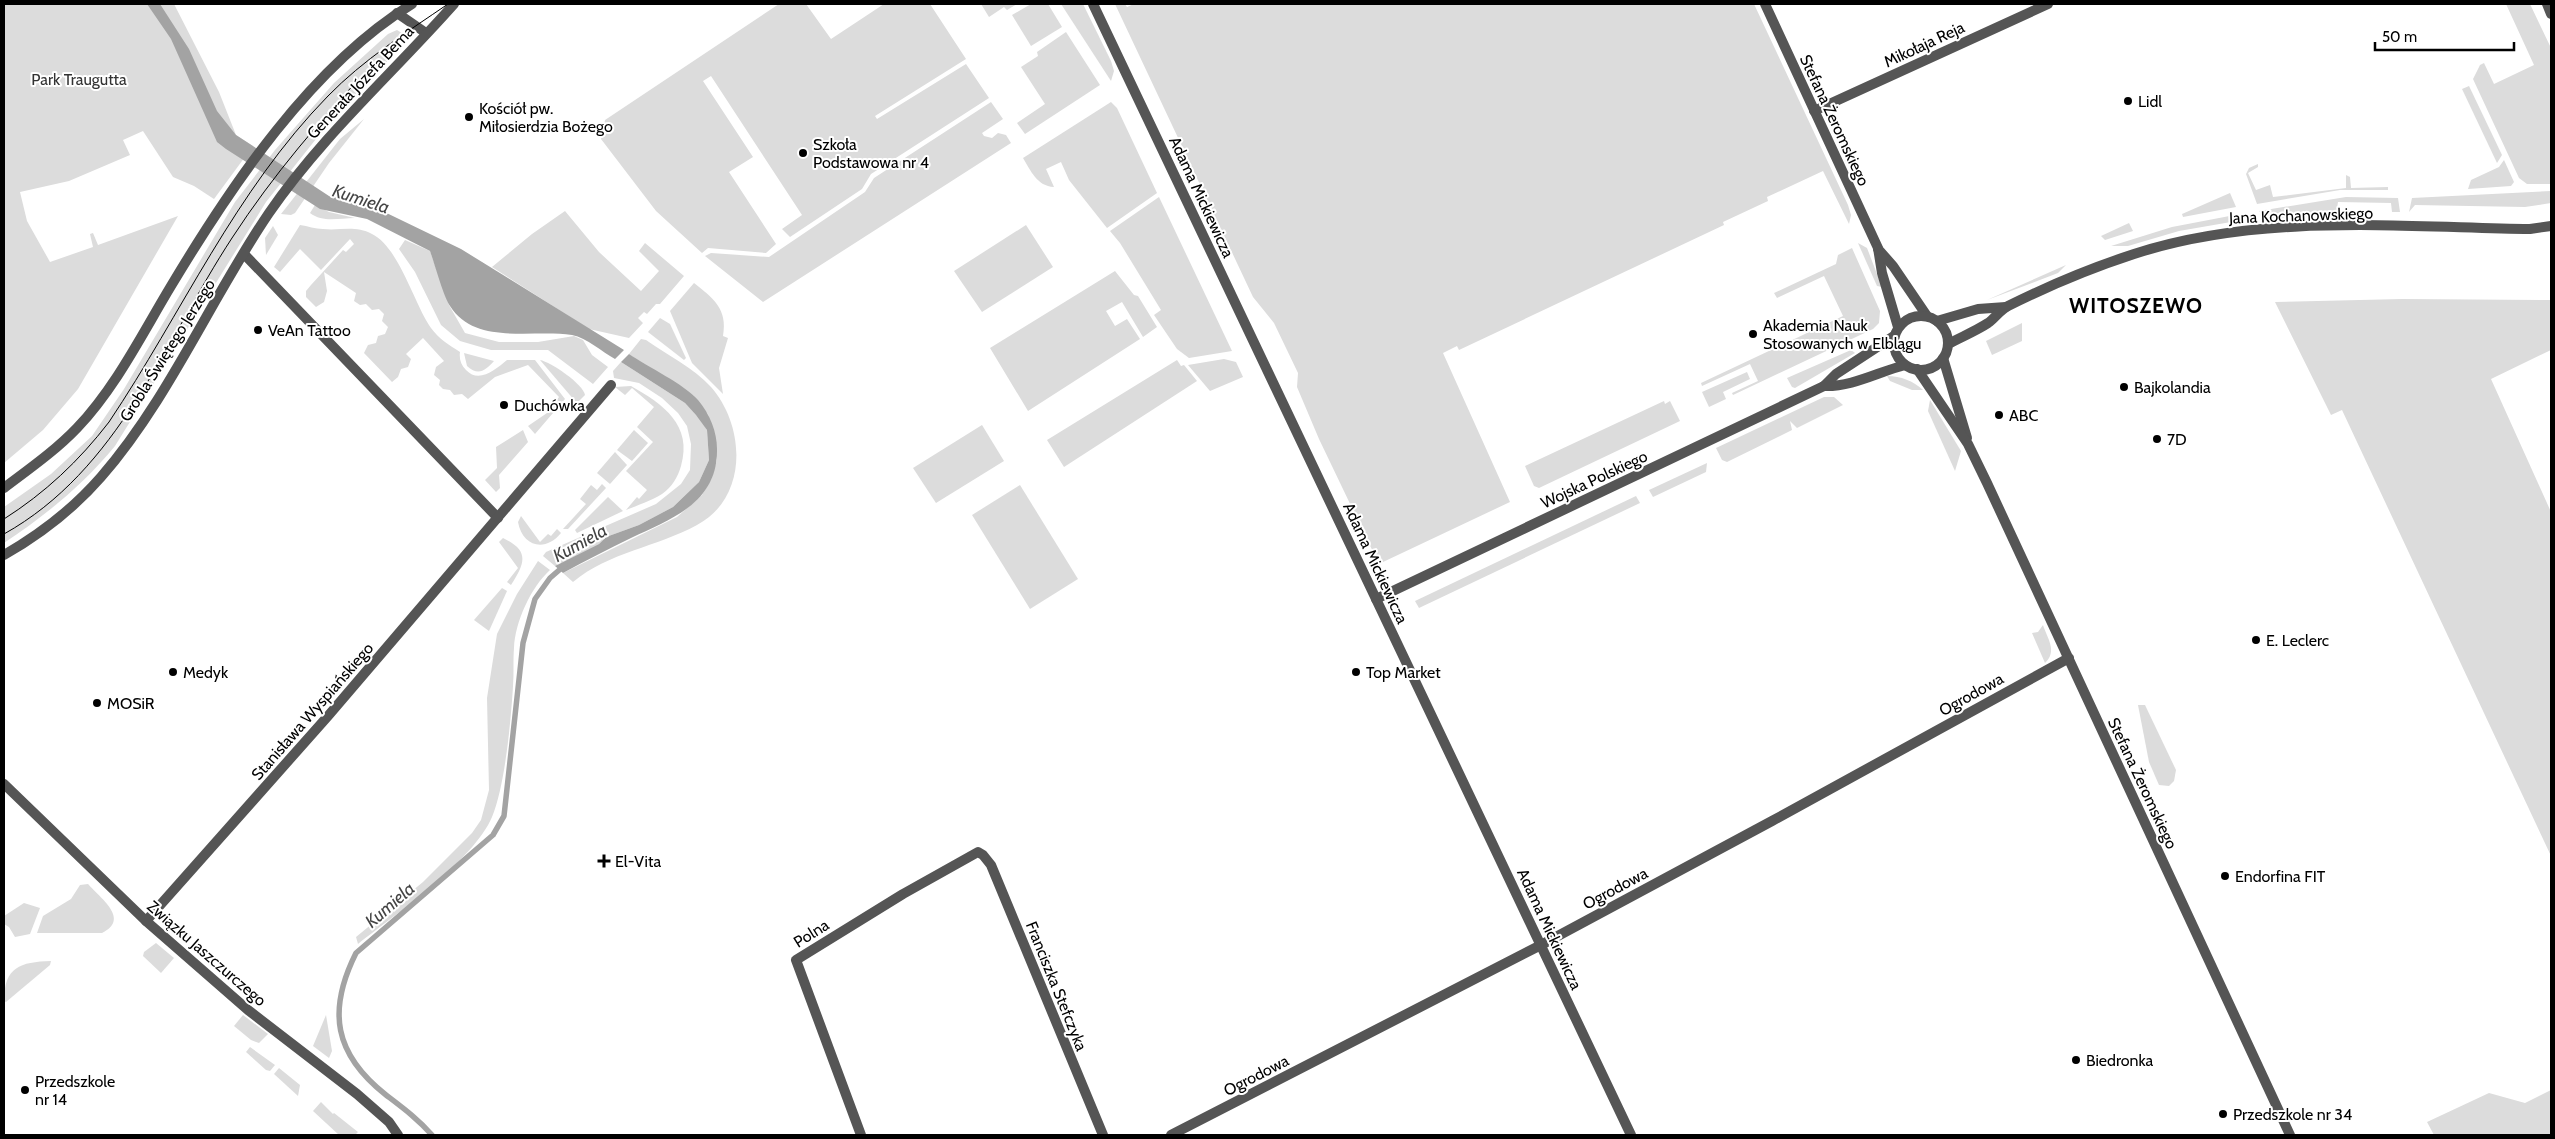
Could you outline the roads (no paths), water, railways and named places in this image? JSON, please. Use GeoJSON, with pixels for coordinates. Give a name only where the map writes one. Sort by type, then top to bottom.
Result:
{"type":"FeatureCollection","features":[{"type":"Feature","properties":{"kind":"street","name":"Generała Józefa Bema"},"geometry":{"type":"LineString","coordinates":[[254,158],[297,107],[345,57],[397,13],[412,4]]}},
{"type":"Feature","properties":{"kind":"street","name":"Generała Józefa Bema"},"geometry":{"type":"LineString","coordinates":[[292,183],[351,111],[454,4]]}},
{"type":"Feature","properties":{"kind":"street","name":"Adama Mickiewicza"},"geometry":{"type":"LineString","coordinates":[[1093,4],[1631,1135]]}},
{"type":"Feature","properties":{"kind":"street","name":"Stefana Żeromskiego"},"geometry":{"type":"LineString","coordinates":[[1764,4],[1878,248],[1932,318]]}},
{"type":"Feature","properties":{"kind":"street","name":"Mikołaja Reja"},"geometry":{"type":"LineString","coordinates":[[1814,111],[2048,4]]}},
{"type":"Feature","properties":{"kind":"street"},"geometry":{"type":"LineString","coordinates":[[2547,4],[2551,14]]}},
{"type":"Feature","properties":{"kind":"street"},"geometry":{"type":"LineString","coordinates":[[397,13],[426,33]]}},
{"type":"Feature","properties":{"kind":"street","name":"Grobla Świętego Jerzego"},"geometry":{"type":"LineString","coordinates":[[4,488],[43,459],[77,427],[116,378],[221,205],[254,158]]}},
{"type":"Feature","properties":{"kind":"street","name":"Grobla Świętego Jerzego"},"geometry":{"type":"LineString","coordinates":[[4,555],[56,519],[100,478],[168,382],[244,254],[292,183]]}},
{"type":"Feature","properties":{"kind":"street","name":"Jana Kochanowskiego"},"geometry":{"type":"LineString","coordinates":[[1948,344],[1989,323],[2006,307],[2089,270],[2181,241],[2266,228],[2333,226],[2530,229],[2551,226]]}},
{"type":"Feature","properties":{"kind":"street","name":"Stefana Żeromskiego"},"geometry":{"type":"LineString","coordinates":[[1878,248],[1896,332]]}},
{"type":"Feature","properties":{"kind":"street"},"geometry":{"type":"LineString","coordinates":[[244,254],[498,518]]}},
{"type":"Feature","properties":{"kind":"street","name":"Jana Kochanowskiego"},"geometry":{"type":"LineString","coordinates":[[1932,318],[1978,309],[2006,307]]}},
{"type":"Feature","properties":{"kind":"street"},"geometry":{"type":"LineString","coordinates":[[1914,316],[1932,318],[1945,331],[1948,344],[1943,358],[1929,368],[1917,369],[1905,364],[1895,352],[1896,332],[1914,316]]}},
{"type":"Feature","properties":{"kind":"street","name":"Wojska Polskiego"},"geometry":{"type":"LineString","coordinates":[[1376,599],[1824,386],[1836,374],[1896,332]]}},
{"type":"Feature","properties":{"kind":"street","name":"Stefana Żeromskiego"},"geometry":{"type":"LineString","coordinates":[[1943,358],[1968,444],[2290,1135]]}},
{"type":"Feature","properties":{"kind":"street","name":"Wojska Polskiego"},"geometry":{"type":"LineString","coordinates":[[1824,386],[1841,386],[1905,364]]}},
{"type":"Feature","properties":{"kind":"street","name":"Stefana Żeromskiego"},"geometry":{"type":"LineString","coordinates":[[1917,369],[1968,444]]}},
{"type":"Feature","properties":{"kind":"street","name":"Stanisława Wyspiańskiego"},"geometry":{"type":"LineString","coordinates":[[146,921],[328,716],[611,385]]}},
{"type":"Feature","properties":{"kind":"street","name":"Ogrodowa"},"geometry":{"type":"LineString","coordinates":[[1171,1135],[1541,945],[1772,821],[2068,658]]}},
{"type":"Feature","properties":{"kind":"street","name":"Związku Jaszczurczego"},"geometry":{"type":"LineString","coordinates":[[4,784],[146,921],[248,1010],[357,1094],[389,1122],[398,1135]]}},
{"type":"Feature","properties":{"kind":"street","name":"Polna"},"geometry":{"type":"LineString","coordinates":[[861,1135],[796,960],[903,894],[978,852]]}},
{"type":"Feature","properties":{"kind":"street","name":"Franciszka Stefczyka"},"geometry":{"type":"LineString","coordinates":[[978,852],[991,865],[1103,1135]]}},
{"type":"Feature","properties":{"kind":"waterway","name":"Kumiela"},"geometry":{"type":"LineString","coordinates":[[432,1135],[416,1119],[369,1080],[355,1064],[346,1047],[341,1030],[339,1013],[341,994],[356,953],[493,835],[504,816],[523,643],[535,599],[550,578],[565,565]]}},
{"type":"Feature","properties":{"kind":"tram line"},"geometry":{"type":"LineString","coordinates":[[4,519],[61,475],[86,450],[109,422],[136,381],[237,212],[295,133],[328,96],[356,70],[448,4]]}},
{"type":"Feature","properties":{"kind":"tram line"},"geometry":{"type":"LineString","coordinates":[[4,534],[44,507],[79,475],[109,440],[136,401],[207,278],[264,192],[298,148],[373,64]]}},
{"type":"Feature","properties":{"kind":"place","name":"Lidl"},"geometry":{"type":"Point","coordinates":[2128,101]}},
{"type":"Feature","properties":{"kind":"place","name":"Kościół pw. Miłosierdzia Bożego"},"geometry":{"type":"Point","coordinates":[469,117]}},
{"type":"Feature","properties":{"kind":"place","name":"Szkoła Podstawowa nr 4"},"geometry":{"type":"Point","coordinates":[803,153]}},
{"type":"Feature","properties":{"kind":"place","name":"VeAn Tattoo"},"geometry":{"type":"Point","coordinates":[258,330]}},
{"type":"Feature","properties":{"kind":"place","name":"Akademia Nauk Stosowanych w Elblągu"},"geometry":{"type":"Point","coordinates":[1753,334]}},
{"type":"Feature","properties":{"kind":"place","name":"Bajkolandia"},"geometry":{"type":"Point","coordinates":[2124,387]}},
{"type":"Feature","properties":{"kind":"place","name":"Duchówka"},"geometry":{"type":"Point","coordinates":[504,405]}},
{"type":"Feature","properties":{"kind":"place","name":"ABC"},"geometry":{"type":"Point","coordinates":[1999,415]}},
{"type":"Feature","properties":{"kind":"place","name":"7D"},"geometry":{"type":"Point","coordinates":[2157,439]}},
{"type":"Feature","properties":{"kind":"place","name":"E. Leclerc"},"geometry":{"type":"Point","coordinates":[2256,640]}},
{"type":"Feature","properties":{"kind":"place","name":"Medyk"},"geometry":{"type":"Point","coordinates":[173,672]}},
{"type":"Feature","properties":{"kind":"place","name":"Top Market"},"geometry":{"type":"Point","coordinates":[1356,672]}},
{"type":"Feature","properties":{"kind":"place","name":"MOSiR"},"geometry":{"type":"Point","coordinates":[97,703]}},
{"type":"Feature","properties":{"kind":"place","name":"El-Vita"},"geometry":{"type":"Point","coordinates":[604,861]}},
{"type":"Feature","properties":{"kind":"place","name":"Endorfina FIT"},"geometry":{"type":"Point","coordinates":[2225,876]}},
{"type":"Feature","properties":{"kind":"place","name":"Biedronka"},"geometry":{"type":"Point","coordinates":[2076,1060]}},
{"type":"Feature","properties":{"kind":"place","name":"Przedszkole nr 14"},"geometry":{"type":"Point","coordinates":[25,1090]}},
{"type":"Feature","properties":{"kind":"place","name":"Przedszkole nr 34"},"geometry":{"type":"Point","coordinates":[2223,1114]}},
{"type":"Feature","properties":{"kind":"district","name":"WITOSZEWO"},"geometry":{"type":"Point","coordinates":[2136,306]}},
{"type":"Feature","properties":{"kind":"park label","name":"Park Traugutta"},"geometry":{"type":"Point","coordinates":[79,79]}}]}
